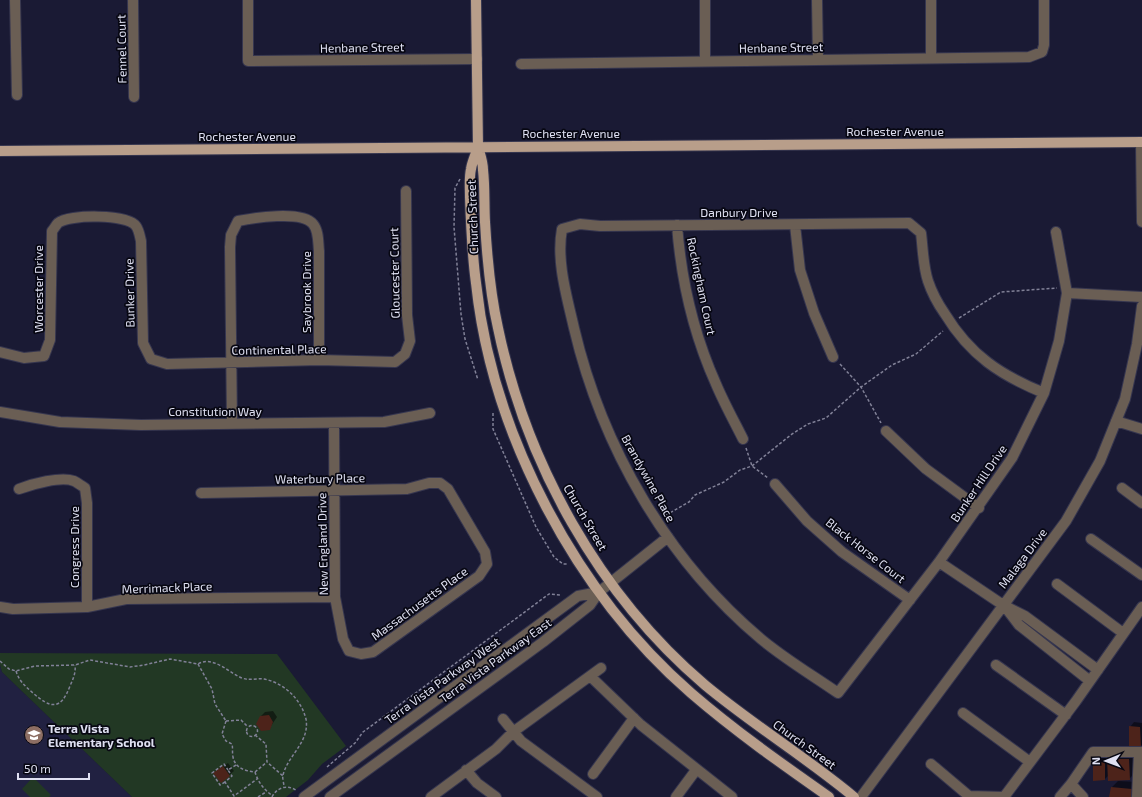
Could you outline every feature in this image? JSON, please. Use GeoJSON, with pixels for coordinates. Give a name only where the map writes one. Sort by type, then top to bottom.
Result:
{"type":"FeatureCollection","features":[{"type":"Feature","properties":{"kind":"main road","name":"Church Street"},"geometry":{"type":"LineString","coordinates":[[476,0],[478,147],[484,170],[486,244],[491,288],[498,328],[519,409],[534,447],[559,498],[585,545],[611,583],[661,642],[704,684],[854,797]]}},
{"type":"Feature","properties":{"kind":"main road","name":"Rochester Avenue"},"geometry":{"type":"LineString","coordinates":[[0,151],[1142,142]]}},
{"type":"Feature","properties":{"kind":"main road","name":"Church Street"},"geometry":{"type":"LineString","coordinates":[[478,147],[470,171],[470,214],[477,295],[489,361],[521,454],[553,518],[599,592],[636,637],[691,693],[778,761],[830,797]]}},
{"type":"Feature","properties":{"kind":"street"},"geometry":{"type":"LineString","coordinates":[[15,0],[17,95]]}},
{"type":"Feature","properties":{"kind":"street","name":"Fennel Court"},"geometry":{"type":"LineString","coordinates":[[133,0],[134,97]]}},
{"type":"Feature","properties":{"kind":"street","name":"Henbane Street"},"geometry":{"type":"LineString","coordinates":[[248,0],[248,61],[477,58]]}},
{"type":"Feature","properties":{"kind":"street"},"geometry":{"type":"LineString","coordinates":[[705,0],[705,61]]}},
{"type":"Feature","properties":{"kind":"street"},"geometry":{"type":"LineString","coordinates":[[817,0],[818,59]]}},
{"type":"Feature","properties":{"kind":"street"},"geometry":{"type":"LineString","coordinates":[[931,0],[931,58]]}},
{"type":"Feature","properties":{"kind":"street","name":"Henbane Street"},"geometry":{"type":"LineString","coordinates":[[521,64],[1029,57],[1042,52],[1044,45],[1044,0]]}},
{"type":"Feature","properties":{"kind":"street"},"geometry":{"type":"LineString","coordinates":[[1142,142],[1142,222]]}},
{"type":"Feature","properties":{"kind":"street","name":"Gloucester Court"},"geometry":{"type":"LineString","coordinates":[[405,354],[410,341],[406,315],[406,191]]}},
{"type":"Feature","properties":{"kind":"street","name":"Saybrook Drive"},"geometry":{"type":"LineString","coordinates":[[231,363],[231,235],[238,221],[264,216],[303,218],[313,224],[318,236],[319,360]]}},
{"type":"Feature","properties":{"kind":"street","name":"Worcester Drive"},"geometry":{"type":"LineString","coordinates":[[0,352],[24,358],[44,356],[50,340],[52,231],[58,223],[76,217],[107,218],[128,220],[136,226]]}},
{"type":"Feature","properties":{"kind":"street","name":"Danbury Drive"},"geometry":{"type":"LineString","coordinates":[[562,230],[580,224],[600,226],[909,223],[916,227],[921,233],[923,262],[928,281],[934,298],[951,324]]}},
{"type":"Feature","properties":{"kind":"street","name":"Rockingham Court"},"geometry":{"type":"LineString","coordinates":[[677,225],[679,253],[696,331],[715,384],[743,439]]}},
{"type":"Feature","properties":{"kind":"street"},"geometry":{"type":"LineString","coordinates":[[795,225],[800,270],[814,313],[833,357]]}},
{"type":"Feature","properties":{"kind":"street","name":"Bunker Drive"},"geometry":{"type":"LineString","coordinates":[[136,226],[141,241],[143,343],[151,359]]}},
{"type":"Feature","properties":{"kind":"street","name":"Brandywine Place"},"geometry":{"type":"LineString","coordinates":[[562,230],[560,243],[567,298],[582,362],[604,421],[634,483],[654,518],[683,557],[734,613],[762,639],[838,694]]}},
{"type":"Feature","properties":{"kind":"street","name":"Bunker Hill Drive"},"geometry":{"type":"LineString","coordinates":[[838,694],[939,562],[978,508],[1012,458],[1044,393],[1059,340],[1066,290],[1056,232]]}},
{"type":"Feature","properties":{"kind":"street"},"geometry":{"type":"LineString","coordinates":[[1066,290],[1142,297]]}},
{"type":"Feature","properties":{"kind":"street","name":"Malaga Drive"},"geometry":{"type":"LineString","coordinates":[[861,797],[1066,521],[1100,461],[1124,399],[1134,358],[1142,306]]}},
{"type":"Feature","properties":{"kind":"street"},"geometry":{"type":"LineString","coordinates":[[951,324],[970,348],[984,361],[1015,381],[1044,393]]}},
{"type":"Feature","properties":{"kind":"street","name":"Continental Place"},"geometry":{"type":"LineString","coordinates":[[151,359],[167,364],[319,360],[395,362],[405,354]]}},
{"type":"Feature","properties":{"kind":"street"},"geometry":{"type":"LineString","coordinates":[[231,363],[232,424]]}},
{"type":"Feature","properties":{"kind":"street","name":"Constitution Way"},"geometry":{"type":"LineString","coordinates":[[0,412],[60,422],[141,425],[384,422],[430,413]]}},
{"type":"Feature","properties":{"kind":"street"},"geometry":{"type":"LineString","coordinates":[[1116,421],[1142,429]]}},
{"type":"Feature","properties":{"kind":"street","name":"New England Drive"},"geometry":{"type":"LineString","coordinates":[[334,423],[335,597],[343,639],[350,651],[361,654]]}},
{"type":"Feature","properties":{"kind":"street"},"geometry":{"type":"LineString","coordinates":[[886,431],[926,469],[978,508]]}},
{"type":"Feature","properties":{"kind":"street","name":"Congress Drive"},"geometry":{"type":"LineString","coordinates":[[19,489],[41,482],[62,481],[73,481],[85,488],[87,503],[86,607]]}},
{"type":"Feature","properties":{"kind":"street","name":"Waterbury Place"},"geometry":{"type":"LineString","coordinates":[[201,493],[407,490],[429,483],[440,483],[448,489],[485,552],[487,564]]}},
{"type":"Feature","properties":{"kind":"street","name":"Black Horse Court"},"geometry":{"type":"LineString","coordinates":[[775,484],[807,520],[842,552],[910,600]]}},
{"type":"Feature","properties":{"kind":"street"},"geometry":{"type":"LineString","coordinates":[[1122,488],[1142,503]]}},
{"type":"Feature","properties":{"kind":"street","name":"Terra Vista Parkway East"},"geometry":{"type":"LineString","coordinates":[[330,797],[543,642],[590,605],[599,592],[668,538]]}},
{"type":"Feature","properties":{"kind":"street"},"geometry":{"type":"LineString","coordinates":[[1091,539],[1142,575]]}},
{"type":"Feature","properties":{"kind":"street"},"geometry":{"type":"LineString","coordinates":[[939,562],[1003,604],[1025,616],[1098,670]]}},
{"type":"Feature","properties":{"kind":"street","name":"Massachusetts Place"},"geometry":{"type":"LineString","coordinates":[[361,654],[373,652],[479,576],[487,564]]}},
{"type":"Feature","properties":{"kind":"street"},"geometry":{"type":"LineString","coordinates":[[1057,584],[1123,633]]}},
{"type":"Feature","properties":{"kind":"street","name":"Terra Vista Parkway West"},"geometry":{"type":"LineString","coordinates":[[300,794],[578,596],[599,592]]}},
{"type":"Feature","properties":{"kind":"street","name":"Merrimack Place"},"geometry":{"type":"LineString","coordinates":[[0,607],[13,609],[86,607],[126,599],[335,597]]}},
{"type":"Feature","properties":{"kind":"street"},"geometry":{"type":"LineString","coordinates":[[1003,604],[1019,625],[1090,680]]}},
{"type":"Feature","properties":{"kind":"street"},"geometry":{"type":"LineString","coordinates":[[931,764],[966,796],[1004,797],[1066,715],[1123,633],[1141,611]]}},
{"type":"Feature","properties":{"kind":"street"},"geometry":{"type":"LineString","coordinates":[[996,665],[1066,715]]}},
{"type":"Feature","properties":{"kind":"street"},"geometry":{"type":"LineString","coordinates":[[431,797],[496,749],[513,732],[601,668]]}},
{"type":"Feature","properties":{"kind":"street"},"geometry":{"type":"LineString","coordinates":[[590,676],[634,718],[696,770],[732,797]]}},
{"type":"Feature","properties":{"kind":"street"},"geometry":{"type":"LineString","coordinates":[[963,713],[1030,762]]}},
{"type":"Feature","properties":{"kind":"street"},"geometry":{"type":"LineString","coordinates":[[593,774],[634,718]]}},
{"type":"Feature","properties":{"kind":"street"},"geometry":{"type":"LineString","coordinates":[[503,719],[525,744],[597,797]]}},
{"type":"Feature","properties":{"kind":"street"},"geometry":{"type":"LineString","coordinates":[[1060,797],[1093,752],[1140,752],[1137,797]]}},
{"type":"Feature","properties":{"kind":"street"},"geometry":{"type":"LineString","coordinates":[[466,770],[477,783],[496,797]]}},
{"type":"Feature","properties":{"kind":"street"},"geometry":{"type":"LineString","coordinates":[[676,797],[696,770]]}},
{"type":"Feature","properties":{"kind":"street"},"geometry":{"type":"LineString","coordinates":[[1071,784],[1082,797]]}},
{"type":"Feature","properties":{"kind":"path"},"geometry":{"type":"LineString","coordinates":[[461,177],[455,188],[454,221],[461,314],[465,339],[478,380]]}},
{"type":"Feature","properties":{"kind":"path"},"geometry":{"type":"LineString","coordinates":[[666,515],[689,502],[694,496],[724,482],[740,470],[752,466],[792,434],[808,424],[826,418],[862,387],[892,365],[916,354],[970,310],[1001,292],[1066,290]]}},
{"type":"Feature","properties":{"kind":"path"},"geometry":{"type":"LineString","coordinates":[[833,357],[862,387],[886,431]]}},
{"type":"Feature","properties":{"kind":"path"},"geometry":{"type":"LineString","coordinates":[[493,413],[492,429],[536,528],[554,556],[563,564],[568,564]]}},
{"type":"Feature","properties":{"kind":"path"},"geometry":{"type":"LineString","coordinates":[[743,439],[752,466],[775,484]]}},
{"type":"Feature","properties":{"kind":"path"},"geometry":{"type":"LineString","coordinates":[[326,768],[356,743],[362,732],[442,672],[482,645],[549,594],[561,595]]}},
{"type":"Feature","properties":{"kind":"path"},"geometry":{"type":"LineString","coordinates":[[0,661],[9,669],[16,671],[35,666],[75,665],[83,661],[95,660],[114,665],[140,666],[170,659],[198,664],[202,661],[212,662],[245,679],[263,679],[273,682],[284,687],[296,698],[306,719],[306,730],[303,741],[291,759],[283,776],[284,787]]}},
{"type":"Feature","properties":{"kind":"path"},"geometry":{"type":"LineString","coordinates":[[198,664],[200,670],[210,682],[215,704],[226,721]]}},
{"type":"Feature","properties":{"kind":"path"},"geometry":{"type":"LineString","coordinates":[[16,671],[20,681],[43,702],[55,705],[62,702],[66,696],[76,670],[75,665]]}},
{"type":"Feature","properties":{"kind":"path"},"geometry":{"type":"LineString","coordinates":[[226,721],[241,720],[248,727],[247,731],[249,735],[255,735],[266,744],[267,762],[283,776]]}},
{"type":"Feature","properties":{"kind":"path"},"geometry":{"type":"LineString","coordinates":[[226,721],[222,734],[226,741],[232,744],[233,757],[236,764],[241,769],[255,772]]}},
{"type":"Feature","properties":{"kind":"path"},"geometry":{"type":"LineString","coordinates":[[248,727],[252,725],[256,727],[258,732],[255,735]]}},
{"type":"Feature","properties":{"kind":"path"},"geometry":{"type":"LineString","coordinates":[[255,772],[267,762]]}},
{"type":"Feature","properties":{"kind":"path"},"geometry":{"type":"LineString","coordinates":[[224,764],[232,776],[224,782],[220,785],[212,773],[224,764]]}},
{"type":"Feature","properties":{"kind":"path"},"geometry":{"type":"LineString","coordinates":[[228,770],[236,764]]}},
{"type":"Feature","properties":{"kind":"path"},"geometry":{"type":"LineString","coordinates":[[255,772],[257,779],[266,792],[272,796],[284,787],[289,787],[300,794]]}},
{"type":"Feature","properties":{"kind":"path"},"geometry":{"type":"LineString","coordinates":[[224,782],[234,796],[257,779]]}},
{"type":"Feature","properties":{"kind":"path"},"geometry":{"type":"LineString","coordinates":[[258,797],[266,792]]}},
{"type":"Feature","properties":{"kind":"shaded area","name":"Terra Vista Elementary School"},"geometry":{"type":"Polygon","coordinates":[[[0,665],[2,672],[132,797],[0,797],[0,665]]]}},
{"type":"Feature","properties":{"kind":"green space"},"geometry":{"type":"Polygon","coordinates":[[[0,653],[277,654],[346,746],[322,764],[308,780],[286,797],[132,797],[2,672],[0,665],[0,653]]]}},
{"type":"Feature","properties":{"kind":"green space"},"geometry":{"type":"Polygon","coordinates":[[[33,777],[51,795],[49,797],[30,797],[22,789],[33,777]]]}},
{"type":"Feature","properties":{"kind":"building"},"geometry":{"type":"Polygon","coordinates":[[[269,715],[273,722],[270,730],[261,731],[256,724],[260,716],[269,715]]]}},
{"type":"Feature","properties":{"kind":"building"},"geometry":{"type":"Polygon","coordinates":[[[1129,726],[1140,727],[1141,747],[1129,748],[1129,726]]]}},
{"type":"Feature","properties":{"kind":"building"},"geometry":{"type":"Polygon","coordinates":[[[1107,759],[1129,759],[1130,780],[1108,781],[1107,759]]]}},
{"type":"Feature","properties":{"kind":"building"},"geometry":{"type":"Polygon","coordinates":[[[1093,760],[1105,760],[1105,780],[1093,781],[1093,760]]]}},
{"type":"Feature","properties":{"kind":"building"},"geometry":{"type":"Polygon","coordinates":[[[223,766],[230,776],[221,783],[213,773],[223,766]]]}},
{"type":"Feature","properties":{"kind":"building"},"geometry":{"type":"Polygon","coordinates":[[[1111,787],[1132,789],[1131,797],[1109,797],[1111,787]]]}},
{"type":"Feature","properties":{"kind":"place","name":"Terra Vista Elementary School"},"geometry":{"type":"Point","coordinates":[34,735]}}]}
